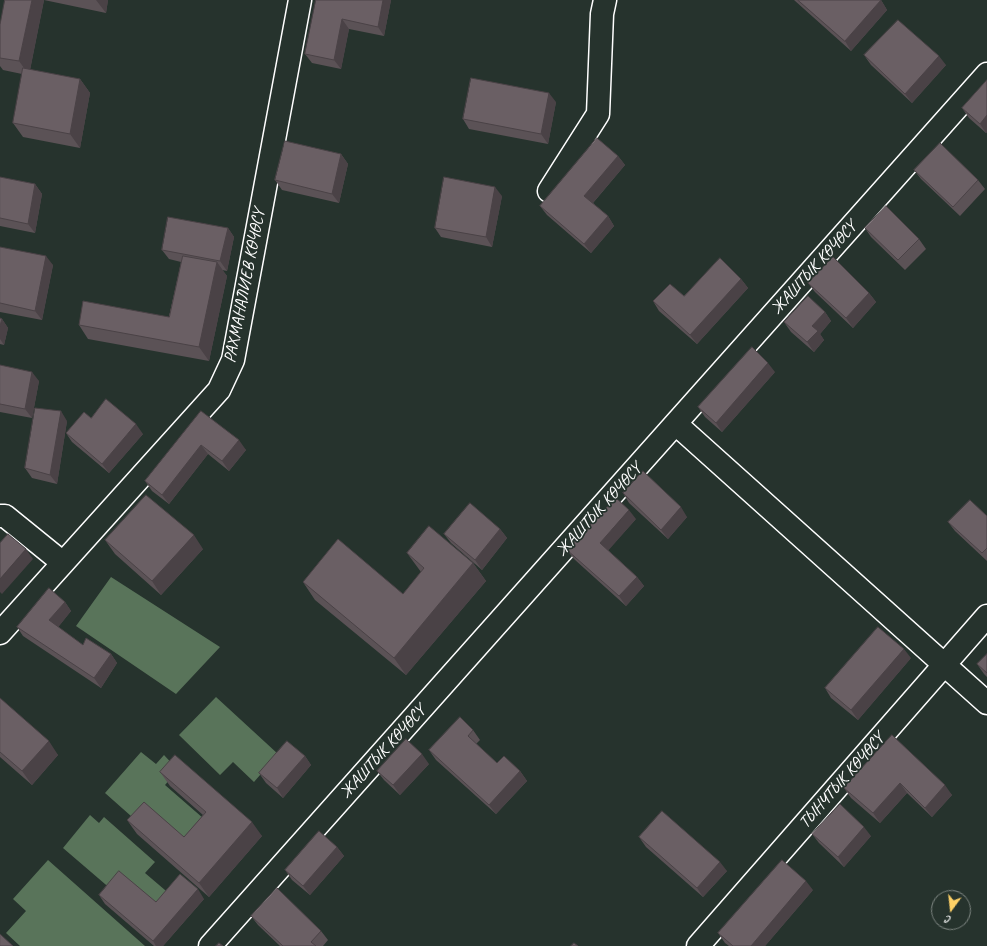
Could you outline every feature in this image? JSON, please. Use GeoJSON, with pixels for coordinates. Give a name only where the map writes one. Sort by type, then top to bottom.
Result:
{"type":"FeatureCollection","features":[{"type":"Feature","properties":{"kind":"street","name":"РАХМАНАЛИЕВ КӨЧӨСҮ"},"geometry":{"type":"LineString","coordinates":[[0,633],[219,390],[233,360],[300,0]]}},
{"type":"Feature","properties":{"kind":"street"},"geometry":{"type":"LineString","coordinates":[[549,192],[598,114],[602,14],[605,0]]}},
{"type":"Feature","properties":{"kind":"street","name":"ЖАШТЫК КӨЧӨСҮ"},"geometry":{"type":"LineString","coordinates":[[210,946],[987,74]]}},
{"type":"Feature","properties":{"kind":"street"},"geometry":{"type":"LineString","coordinates":[[676,424],[987,703]]}},
{"type":"Feature","properties":{"kind":"street"},"geometry":{"type":"LineString","coordinates":[[0,516],[5,516],[62,563]]}},
{"type":"Feature","properties":{"kind":"street","name":"ТЫНЧТЫК КӨЧӨСҮ"},"geometry":{"type":"LineString","coordinates":[[698,946],[987,616]]}},
{"type":"Feature","properties":{"kind":"green space"},"geometry":{"type":"Polygon","coordinates":[[[111,577],[220,647],[176,694],[76,626],[111,577]]]}},
{"type":"Feature","properties":{"kind":"green space"},"geometry":{"type":"Polygon","coordinates":[[[216,697],[278,754],[254,782],[233,762],[220,775],[179,735],[216,697]]]}},
{"type":"Feature","properties":{"kind":"green space"},"geometry":{"type":"Polygon","coordinates":[[[141,752],[156,764],[164,755],[178,770],[165,785],[211,825],[192,846],[140,824],[105,793],[141,752]]]}},
{"type":"Feature","properties":{"kind":"green space"},"geometry":{"type":"Polygon","coordinates":[[[90,815],[99,823],[104,817],[155,862],[145,873],[172,896],[162,908],[112,890],[63,848],[90,815]]]}},
{"type":"Feature","properties":{"kind":"green space"},"geometry":{"type":"Polygon","coordinates":[[[48,860],[145,946],[20,946],[6,933],[26,911],[13,899],[48,860]]]}},
{"type":"Feature","properties":{"kind":"building"},"geometry":{"type":"Polygon","coordinates":[[[5,0],[32,0],[19,61],[0,58],[0,25],[5,0]]]}},
{"type":"Feature","properties":{"kind":"building"},"geometry":{"type":"Polygon","coordinates":[[[316,0],[383,0],[378,27],[342,19],[334,60],[305,54],[316,0]]]}},
{"type":"Feature","properties":{"kind":"building"},"geometry":{"type":"Polygon","coordinates":[[[798,0],[881,0],[845,41],[798,0]]]}},
{"type":"Feature","properties":{"kind":"building"},"geometry":{"type":"Polygon","coordinates":[[[898,20],[939,56],[905,94],[864,55],[898,20]]]}},
{"type":"Feature","properties":{"kind":"building"},"geometry":{"type":"Polygon","coordinates":[[[23,68],[80,79],[70,134],[13,123],[23,68]]]}},
{"type":"Feature","properties":{"kind":"building"},"geometry":{"type":"Polygon","coordinates":[[[471,78],[549,93],[541,134],[463,119],[471,78]]]}},
{"type":"Feature","properties":{"kind":"building"},"geometry":{"type":"Polygon","coordinates":[[[987,80],[987,115],[980,124],[962,108],[987,80]]]}},
{"type":"Feature","properties":{"kind":"building"},"geometry":{"type":"Polygon","coordinates":[[[597,138],[618,156],[584,196],[608,216],[584,244],[540,206],[597,138]]]}},
{"type":"Feature","properties":{"kind":"building"},"geometry":{"type":"Polygon","coordinates":[[[285,141],[341,154],[332,194],[275,180],[285,141]]]}},
{"type":"Feature","properties":{"kind":"building"},"geometry":{"type":"Polygon","coordinates":[[[940,143],[978,180],[953,207],[914,170],[940,143]]]}},
{"type":"Feature","properties":{"kind":"building"},"geometry":{"type":"Polygon","coordinates":[[[0,177],[35,184],[28,224],[0,218],[0,177]]]}},
{"type":"Feature","properties":{"kind":"building"},"geometry":{"type":"Polygon","coordinates":[[[444,177],[495,187],[486,237],[435,228],[444,177]]]}},
{"type":"Feature","properties":{"kind":"building"},"geometry":{"type":"Polygon","coordinates":[[[886,206],[919,239],[898,260],[865,228],[886,206]]]}},
{"type":"Feature","properties":{"kind":"building"},"geometry":{"type":"Polygon","coordinates":[[[168,217],[228,228],[220,261],[162,250],[168,217]]]}},
{"type":"Feature","properties":{"kind":"building"},"geometry":{"type":"Polygon","coordinates":[[[0,247],[46,256],[35,311],[0,303],[0,247]]]}},
{"type":"Feature","properties":{"kind":"building"},"geometry":{"type":"Polygon","coordinates":[[[183,256],[217,262],[199,347],[79,325],[83,301],[169,317],[183,256]]]}},
{"type":"Feature","properties":{"kind":"building"},"geometry":{"type":"Polygon","coordinates":[[[833,257],[869,293],[846,318],[808,283],[833,257]]]}},
{"type":"Feature","properties":{"kind":"building"},"geometry":{"type":"Polygon","coordinates":[[[720,258],[741,279],[690,335],[653,301],[670,284],[684,296],[720,258]]]}},
{"type":"Feature","properties":{"kind":"building"},"geometry":{"type":"Polygon","coordinates":[[[808,296],[825,312],[812,326],[818,331],[807,342],[784,322],[808,296]]]}},
{"type":"Feature","properties":{"kind":"building"},"geometry":{"type":"Polygon","coordinates":[[[752,347],[768,363],[716,423],[698,407],[752,347]]]}},
{"type":"Feature","properties":{"kind":"building"},"geometry":{"type":"Polygon","coordinates":[[[0,365],[32,372],[25,409],[0,404],[0,365]]]}},
{"type":"Feature","properties":{"kind":"building"},"geometry":{"type":"Polygon","coordinates":[[[106,399],[136,424],[102,464],[66,433],[84,412],[91,418],[106,399]]]}},
{"type":"Feature","properties":{"kind":"building"},"geometry":{"type":"Polygon","coordinates":[[[35,408],[61,411],[50,475],[25,468],[35,408]]]}},
{"type":"Feature","properties":{"kind":"building"},"geometry":{"type":"Polygon","coordinates":[[[201,411],[239,440],[222,461],[201,445],[162,495],[145,481],[201,411]]]}},
{"type":"Feature","properties":{"kind":"building"},"geometry":{"type":"Polygon","coordinates":[[[643,471],[681,507],[661,530],[623,493],[643,471]]]}},
{"type":"Feature","properties":{"kind":"building"},"geometry":{"type":"Polygon","coordinates":[[[146,495],[194,535],[152,581],[105,540],[146,495]]]}},
{"type":"Feature","properties":{"kind":"building"},"geometry":{"type":"Polygon","coordinates":[[[616,498],[629,510],[600,543],[637,577],[619,596],[567,550],[616,498]]]}},
{"type":"Feature","properties":{"kind":"building"},"geometry":{"type":"Polygon","coordinates":[[[970,500],[987,516],[987,548],[982,553],[948,522],[970,500]]]}},
{"type":"Feature","properties":{"kind":"building"},"geometry":{"type":"Polygon","coordinates":[[[470,503],[500,529],[475,560],[444,534],[470,503]]]}},
{"type":"Feature","properties":{"kind":"building"},"geometry":{"type":"Polygon","coordinates":[[[429,526],[473,563],[394,658],[303,582],[338,539],[403,594],[424,568],[407,553],[429,526]]]}},
{"type":"Feature","properties":{"kind":"building"},"geometry":{"type":"Polygon","coordinates":[[[8,534],[26,549],[0,579],[0,543],[8,534]]]}},
{"type":"Feature","properties":{"kind":"building"},"geometry":{"type":"Polygon","coordinates":[[[49,588],[65,602],[49,620],[83,645],[86,638],[111,654],[94,678],[17,627],[49,588]]]}},
{"type":"Feature","properties":{"kind":"building"},"geometry":{"type":"Polygon","coordinates":[[[878,627],[904,649],[851,710],[825,688],[878,627]]]}},
{"type":"Feature","properties":{"kind":"building"},"geometry":{"type":"Polygon","coordinates":[[[987,654],[987,673],[977,664],[987,654]]]}},
{"type":"Feature","properties":{"kind":"building"},"geometry":{"type":"Polygon","coordinates":[[[0,698],[49,741],[22,771],[0,752],[0,698]]]}},
{"type":"Feature","properties":{"kind":"building"},"geometry":{"type":"Polygon","coordinates":[[[460,717],[473,730],[468,736],[497,763],[504,756],[520,771],[489,805],[429,750],[460,717]]]}},
{"type":"Feature","properties":{"kind":"building"},"geometry":{"type":"Polygon","coordinates":[[[892,735],[945,785],[925,808],[900,783],[873,813],[844,788],[892,735]]]}},
{"type":"Feature","properties":{"kind":"building"},"geometry":{"type":"Polygon","coordinates":[[[406,739],[422,754],[393,785],[377,771],[406,739]]]}},
{"type":"Feature","properties":{"kind":"building"},"geometry":{"type":"Polygon","coordinates":[[[287,741],[305,756],[277,788],[259,773],[287,741]]]}},
{"type":"Feature","properties":{"kind":"building"},"geometry":{"type":"Polygon","coordinates":[[[175,755],[252,822],[199,883],[127,820],[144,802],[184,837],[206,812],[160,772],[175,755]]]}},
{"type":"Feature","properties":{"kind":"building"},"geometry":{"type":"Polygon","coordinates":[[[840,804],[864,827],[838,857],[812,834],[840,804]]]}},
{"type":"Feature","properties":{"kind":"building"},"geometry":{"type":"Polygon","coordinates":[[[662,811],[720,862],[697,888],[639,837],[662,811]]]}},
{"type":"Feature","properties":{"kind":"building"},"geometry":{"type":"Polygon","coordinates":[[[319,831],[337,847],[303,886],[285,870],[319,831]]]}},
{"type":"Feature","properties":{"kind":"building"},"geometry":{"type":"Polygon","coordinates":[[[782,860],[806,881],[751,946],[733,946],[718,933],[782,860]]]}},
{"type":"Feature","properties":{"kind":"building"},"geometry":{"type":"Polygon","coordinates":[[[119,871],[156,902],[180,874],[198,889],[153,941],[99,895],[119,871]]]}},
{"type":"Feature","properties":{"kind":"building"},"geometry":{"type":"Polygon","coordinates":[[[277,888],[321,931],[311,942],[316,946],[283,946],[251,916],[277,888]]]}},
{"type":"Feature","properties":{"kind":"building"},"geometry":{"type":"Polygon","coordinates":[[[0,934],[13,946],[0,946],[0,934]]]}},
{"type":"Feature","properties":{"kind":"building"},"geometry":{"type":"Polygon","coordinates":[[[219,943],[223,946],[216,946],[219,943]]]}},
{"type":"Feature","properties":{"kind":"building"},"geometry":{"type":"Polygon","coordinates":[[[574,943],[578,946],[571,946],[574,943]]]}}]}
